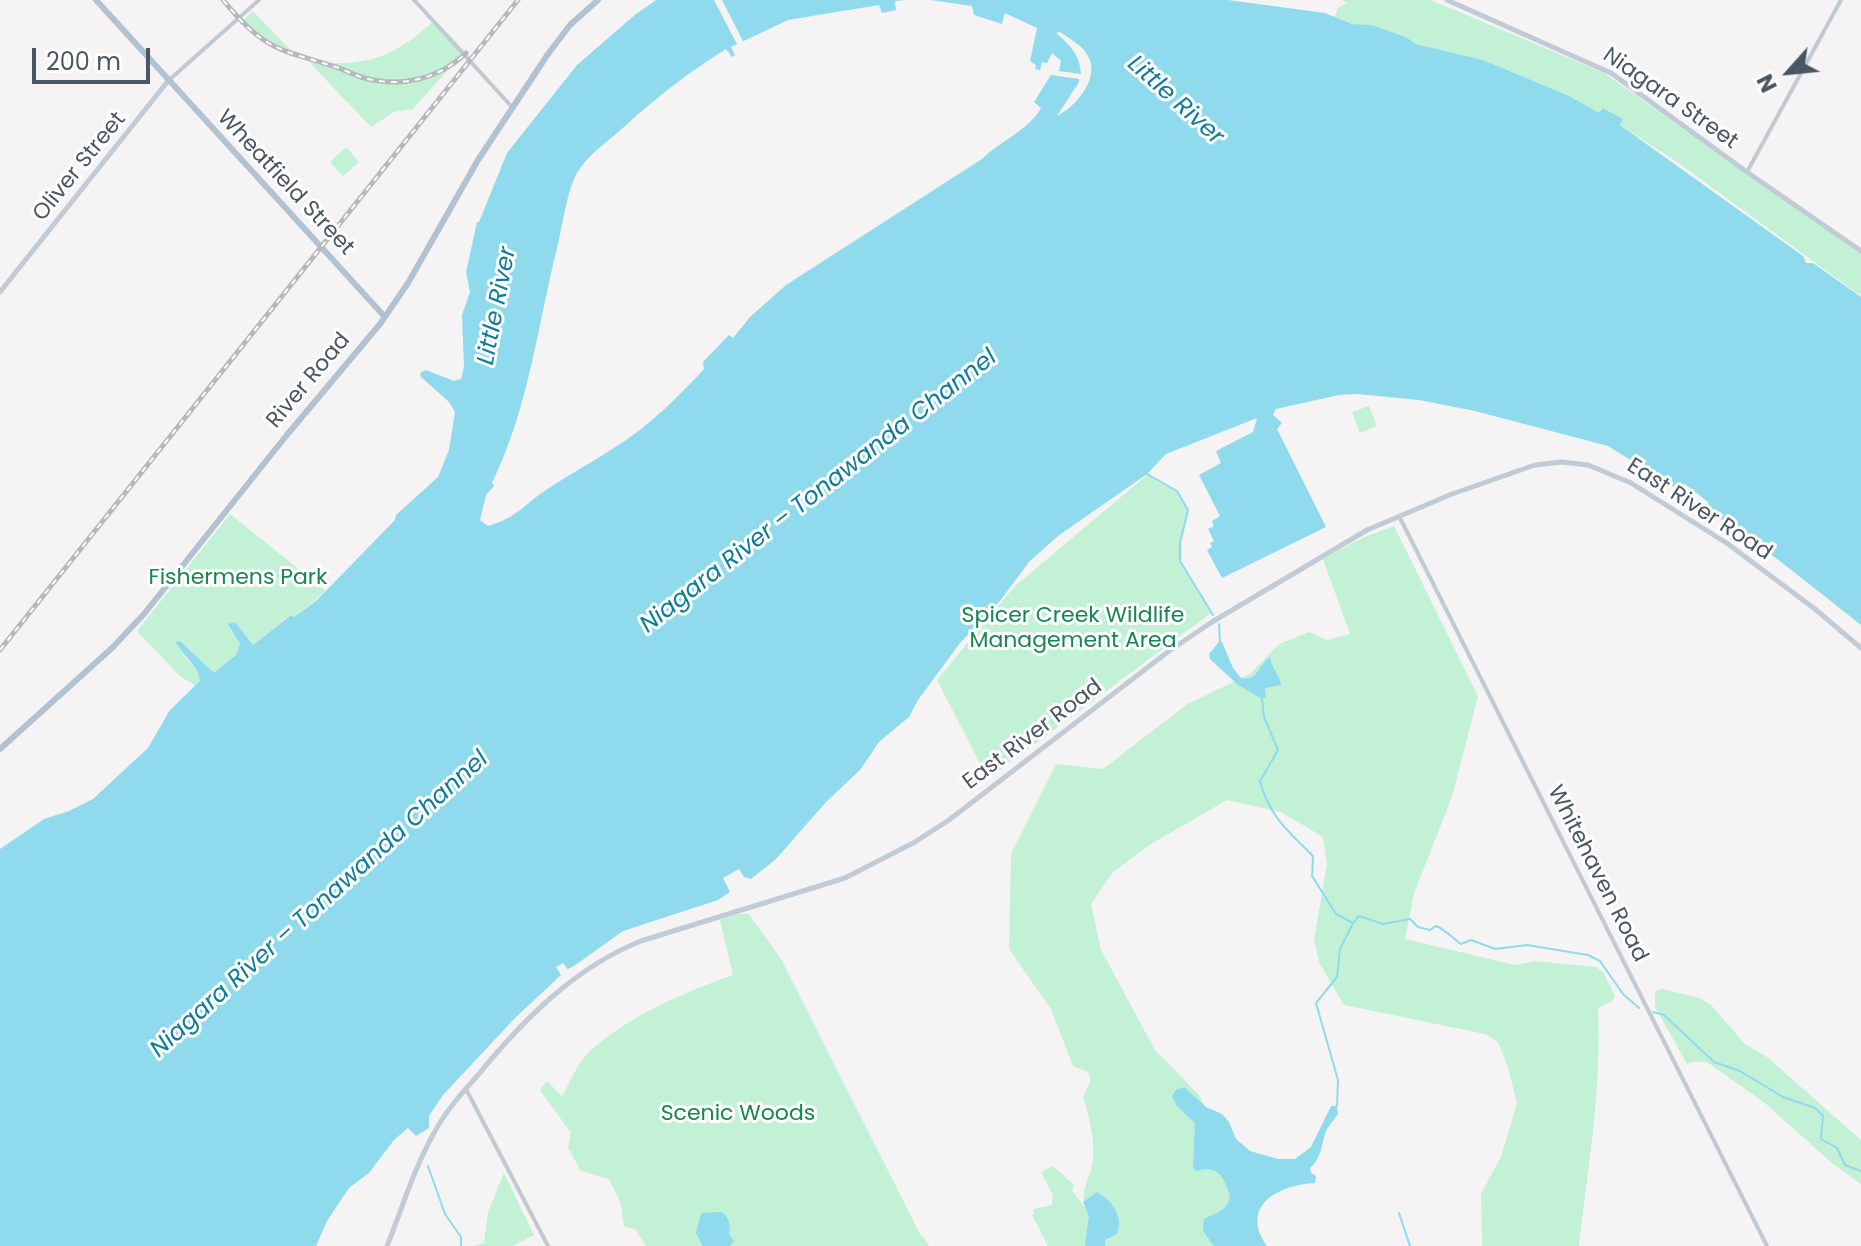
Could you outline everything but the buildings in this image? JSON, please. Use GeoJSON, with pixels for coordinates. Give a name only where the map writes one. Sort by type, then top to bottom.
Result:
{"type":"FeatureCollection","features":[{"type":"Feature","properties":{"kind":"main road","name":"Wheatfield Street"},"geometry":{"type":"LineString","coordinates":[[96,0],[385,317]]}},
{"type":"Feature","properties":{"kind":"main road","name":"Niagara Street"},"geometry":{"type":"LineString","coordinates":[[1447,0],[1611,73],[1861,251]]}},
{"type":"Feature","properties":{"kind":"main road","name":"River Road"},"geometry":{"type":"LineString","coordinates":[[0,749],[112,648],[144,614],[385,317],[512,107],[561,36],[596,1]]}},
{"type":"Feature","properties":{"kind":"main road","name":"Oliver Street"},"geometry":{"type":"LineString","coordinates":[[0,292],[168,81]]}},
{"type":"Feature","properties":{"kind":"main road","name":"East River Road"},"geometry":{"type":"LineString","coordinates":[[387,1246],[432,1136],[466,1089],[540,1006],[599,962],[656,936],[834,883],[904,848],[949,820],[1189,637],[1347,541],[1399,516],[1535,465],[1562,462],[1596,467],[1621,477],[1701,525],[1808,603],[1861,648]]}},
{"type":"Feature","properties":{"kind":"street","name":"Oliver Street"},"geometry":{"type":"LineString","coordinates":[[168,81],[259,0]]}},
{"type":"Feature","properties":{"kind":"street"},"geometry":{"type":"LineString","coordinates":[[414,0],[512,107]]}},
{"type":"Feature","properties":{"kind":"street"},"geometry":{"type":"LineString","coordinates":[[1747,172],[1841,0]]}},
{"type":"Feature","properties":{"kind":"street","name":"Whitehaven Road"},"geometry":{"type":"LineString","coordinates":[[1399,516],[1767,1246]]}},
{"type":"Feature","properties":{"kind":"street"},"geometry":{"type":"LineString","coordinates":[[466,1089],[548,1246]]}},
{"type":"Feature","properties":{"kind":"green space"},"geometry":{"type":"Polygon","coordinates":[[[1342,0],[1431,0],[1604,73],[1861,254],[1861,296],[1677,162],[1620,125],[1623,119],[1604,108],[1600,114],[1483,60],[1416,44],[1406,37],[1372,25],[1352,24],[1334,17],[1339,7],[1347,3],[1342,0]]]}},
{"type":"Feature","properties":{"kind":"green space"},"geometry":{"type":"Polygon","coordinates":[[[253,11],[299,59],[267,45],[240,23],[253,11]]]}},
{"type":"Feature","properties":{"kind":"green space"},"geometry":{"type":"Polygon","coordinates":[[[435,20],[465,51],[413,109],[394,112],[371,127],[310,63],[348,63],[378,57],[405,44],[435,20]]]}},
{"type":"Feature","properties":{"kind":"green space"},"geometry":{"type":"Polygon","coordinates":[[[346,147],[359,162],[343,176],[330,162],[346,147]]]}},
{"type":"Feature","properties":{"kind":"green space"},"geometry":{"type":"Polygon","coordinates":[[[1369,406],[1377,426],[1360,433],[1352,412],[1369,406]]]}},
{"type":"Feature","properties":{"kind":"green space","name":"Spicer Creek Wildlife Management Area"},"geometry":{"type":"Polygon","coordinates":[[[1147,475],[1176,491],[1188,510],[1180,543],[1180,560],[1211,613],[988,779],[937,680],[1014,587],[1147,475]]]}},
{"type":"Feature","properties":{"kind":"green space","name":"Fishermens Park"},"geometry":{"type":"Polygon","coordinates":[[[230,514],[326,591],[253,645],[235,622],[229,624],[240,644],[237,655],[214,673],[183,655],[198,670],[200,681],[195,687],[181,677],[137,631],[230,514]]]}},
{"type":"Feature","properties":{"kind":"green space"},"geometry":{"type":"Polygon","coordinates":[[[1394,526],[1478,696],[1452,797],[1414,893],[1405,939],[1515,965],[1535,961],[1596,967],[1603,972],[1615,996],[1598,1008],[1596,1097],[1579,1246],[1482,1246],[1481,1194],[1501,1157],[1517,1103],[1498,1042],[1485,1034],[1344,1005],[1319,962],[1314,940],[1327,864],[1323,837],[1281,812],[1227,800],[1151,844],[1113,872],[1091,904],[1101,950],[1155,1050],[1199,1095],[1229,1150],[1258,1246],[1048,1246],[1032,1215],[1033,1210],[1052,1204],[1053,1195],[1041,1172],[1053,1166],[1074,1185],[1072,1190],[1085,1208],[1084,1194],[1093,1151],[1083,1097],[1091,1080],[1088,1072],[1073,1066],[1051,1009],[1009,949],[1011,854],[1056,764],[1103,769],[1186,705],[1250,674],[1279,644],[1309,632],[1327,640],[1350,634],[1323,559],[1362,538],[1394,526]]]}},
{"type":"Feature","properties":{"kind":"green space","name":"Scenic Woods"},"geometry":{"type":"Polygon","coordinates":[[[749,914],[781,959],[921,1236],[929,1246],[646,1246],[635,1229],[624,1226],[620,1201],[609,1179],[581,1171],[568,1148],[571,1133],[540,1090],[547,1081],[562,1096],[583,1059],[613,1032],[674,998],[733,975],[720,920],[749,914]]]}},
{"type":"Feature","properties":{"kind":"green space"},"geometry":{"type":"Polygon","coordinates":[[[1662,989],[1700,998],[1712,1006],[1745,1044],[1767,1057],[1861,1140],[1861,1184],[1833,1164],[1766,1104],[1707,1062],[1687,1064],[1655,1007],[1655,991],[1662,989]]]}},
{"type":"Feature","properties":{"kind":"green space"},"geometry":{"type":"Polygon","coordinates":[[[504,1173],[534,1235],[513,1246],[474,1246],[484,1243],[488,1212],[504,1173]]]}},
{"type":"Feature","properties":{"kind":"water"},"geometry":{"type":"Polygon","coordinates":[[[656,0],[906,0],[895,1],[896,10],[882,13],[879,5],[788,20],[731,47],[735,55],[732,57],[726,49],[661,95],[582,166],[568,198],[524,395],[492,483],[494,486],[486,495],[480,520],[488,526],[513,515],[546,490],[643,428],[704,369],[703,362],[729,335],[733,338],[750,317],[786,285],[982,159],[1022,129],[1041,108],[1034,102],[1051,75],[1079,79],[1057,116],[1084,92],[1091,75],[1089,58],[1080,46],[1060,32],[1056,33],[1073,51],[1081,74],[1059,71],[1061,61],[1052,53],[1047,63],[1042,62],[1040,70],[1035,69],[1036,65],[1030,61],[1037,28],[1005,13],[1002,24],[974,15],[972,6],[931,0],[1228,0],[1325,13],[1352,24],[1372,25],[1406,37],[1416,44],[1483,60],[1569,96],[1599,113],[1603,108],[1623,119],[1620,125],[1803,256],[1806,263],[1813,263],[1861,297],[1861,625],[1780,561],[1709,511],[1708,502],[1685,484],[1680,491],[1608,446],[1475,411],[1419,400],[1339,395],[1276,409],[1273,415],[1282,423],[1277,429],[1326,527],[1222,578],[1207,550],[1214,541],[1208,529],[1214,526],[1212,521],[1220,516],[1199,475],[1221,463],[1216,451],[1253,432],[1257,418],[1166,454],[1147,474],[1058,536],[1029,562],[1000,601],[960,643],[909,717],[879,742],[860,770],[826,802],[776,859],[751,879],[744,877],[739,869],[723,878],[730,892],[718,900],[623,931],[574,966],[567,969],[563,963],[556,967],[561,975],[515,1018],[443,1095],[429,1116],[429,1128],[416,1136],[408,1128],[394,1140],[369,1173],[349,1188],[327,1221],[316,1246],[0,1246],[0,849],[44,819],[93,799],[148,748],[170,710],[200,681],[197,670],[175,642],[180,641],[214,673],[236,655],[240,644],[228,624],[235,622],[253,645],[291,615],[294,617],[317,600],[395,520],[396,515],[438,477],[449,450],[455,412],[420,373],[426,370],[454,381],[461,379],[464,367],[462,315],[470,292],[466,272],[477,222],[507,153],[577,65],[656,0]]]}},
{"type":"Feature","properties":{"kind":"water"},"geometry":{"type":"Polygon","coordinates":[[[1222,642],[1233,668],[1241,678],[1251,678],[1270,657],[1281,685],[1265,688],[1266,697],[1262,699],[1238,685],[1210,659],[1209,654],[1222,642]]]}},
{"type":"Feature","properties":{"kind":"water"},"geometry":{"type":"Polygon","coordinates":[[[1184,1087],[1206,1107],[1222,1114],[1236,1139],[1250,1151],[1278,1159],[1295,1159],[1311,1147],[1331,1106],[1337,1106],[1338,1114],[1326,1131],[1319,1156],[1310,1168],[1316,1176],[1315,1183],[1276,1193],[1260,1209],[1257,1220],[1267,1246],[1214,1246],[1203,1231],[1204,1219],[1224,1208],[1230,1195],[1218,1173],[1209,1169],[1196,1171],[1193,1167],[1195,1123],[1177,1106],[1172,1096],[1184,1087]]]}},
{"type":"Feature","properties":{"kind":"water"},"geometry":{"type":"Polygon","coordinates":[[[1097,1192],[1115,1210],[1119,1227],[1117,1234],[1105,1240],[1105,1246],[1085,1246],[1089,1216],[1083,1202],[1097,1192]]]}},
{"type":"Feature","properties":{"kind":"water"},"geometry":{"type":"Polygon","coordinates":[[[722,1212],[728,1219],[729,1234],[734,1241],[730,1246],[703,1246],[696,1233],[701,1213],[722,1212]]]}},
{"type":"Feature","properties":{"kind":"pier"},"geometry":{"type":"Polygon","coordinates":[[[714,0],[722,0],[745,45],[739,48],[714,0]]]}},
{"type":"Feature","properties":{"kind":"waterway"},"geometry":{"type":"LineString","coordinates":[[1147,474],[1177,491],[1188,510],[1180,543],[1180,561],[1213,615]]}},
{"type":"Feature","properties":{"kind":"waterway"},"geometry":{"type":"LineString","coordinates":[[1219,624],[1220,643]]}},
{"type":"Feature","properties":{"kind":"waterway"},"geometry":{"type":"LineString","coordinates":[[1262,699],[1264,717],[1278,750],[1260,781],[1264,793],[1280,822],[1313,856],[1312,876],[1336,914],[1353,923],[1359,916],[1383,924],[1410,919],[1418,927],[1430,930],[1436,926],[1461,944],[1471,940],[1495,949],[1527,945],[1588,955],[1600,961],[1623,994],[1639,1008]]}},
{"type":"Feature","properties":{"kind":"waterway"},"geometry":{"type":"LineString","coordinates":[[1337,1106],[1338,1080],[1316,1003],[1337,977],[1340,949],[1352,925]]}},
{"type":"Feature","properties":{"kind":"waterway"},"geometry":{"type":"LineString","coordinates":[[1653,1012],[1664,1015],[1714,1062],[1740,1071],[1783,1097],[1815,1108],[1823,1116],[1821,1139],[1837,1148],[1845,1165],[1861,1171]]}},
{"type":"Feature","properties":{"kind":"waterway"},"geometry":{"type":"LineString","coordinates":[[428,1166],[445,1214],[461,1237],[461,1246]]}},
{"type":"Feature","properties":{"kind":"waterway"},"geometry":{"type":"LineString","coordinates":[[1399,1213],[1410,1246]]}},
{"type":"Feature","properties":{"kind":"railway"},"geometry":{"type":"LineString","coordinates":[[223,0],[250,29],[273,46],[364,78],[392,82],[419,79],[444,69],[466,53]]}},
{"type":"Feature","properties":{"kind":"railway"},"geometry":{"type":"LineString","coordinates":[[0,650],[518,0]]}},
{"type":"Feature","properties":{"kind":"water label","name":"Little River"},"geometry":{"type":"Point","coordinates":[1175,101]}},
{"type":"Feature","properties":{"kind":"water label","name":"Little River"},"geometry":{"type":"Point","coordinates":[498,306]}},
{"type":"Feature","properties":{"kind":"water label","name":"Niagara River – Tonawanda Channel"},"geometry":{"type":"Point","coordinates":[819,492]}},
{"type":"Feature","properties":{"kind":"water label","name":"Niagara River – Tonawanda Channel"},"geometry":{"type":"Point","coordinates":[320,905]}}]}
